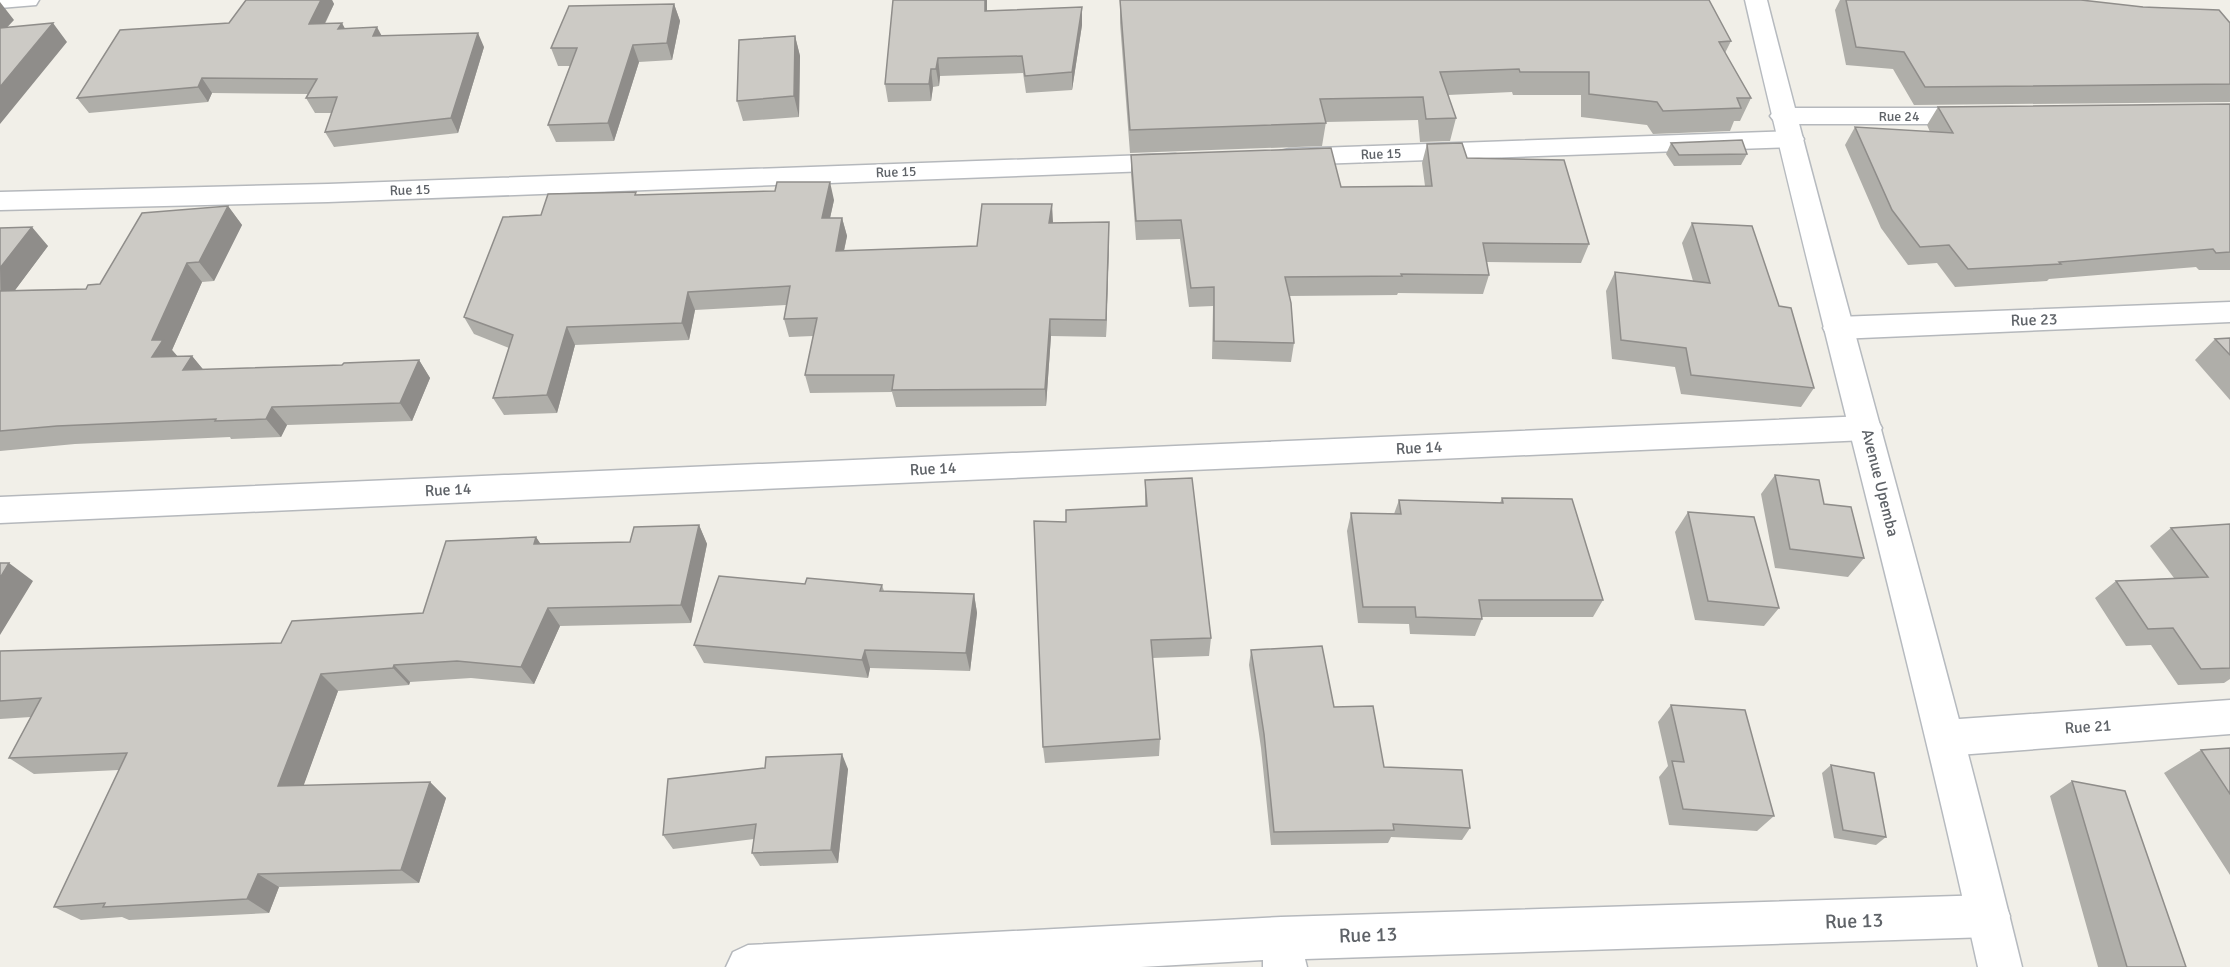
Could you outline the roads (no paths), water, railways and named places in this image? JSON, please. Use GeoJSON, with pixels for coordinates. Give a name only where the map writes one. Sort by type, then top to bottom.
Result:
{"type":"FeatureCollection","features":[{"type":"Feature","properties":{"kind":"street"},"geometry":{"type":"LineString","coordinates":[[0,1],[28,0]]}},
{"type":"Feature","properties":{"kind":"street","name":"Avenue Upemba"},"geometry":{"type":"LineString","coordinates":[[1756,0],[1838,328],[1866,428],[1945,738],[2000,967]]}},
{"type":"Feature","properties":{"kind":"street","name":"Rue 24"},"geometry":{"type":"LineString","coordinates":[[1787,127],[1996,116]]}},
{"type":"Feature","properties":{"kind":"street","name":"Rue 15"},"geometry":{"type":"LineString","coordinates":[[1264,158],[1787,127]]}},
{"type":"Feature","properties":{"kind":"street","name":"Rue 15"},"geometry":{"type":"LineString","coordinates":[[0,201],[328,193],[1204,160]]}},
{"type":"Feature","properties":{"kind":"street","name":"Rue 23"},"geometry":{"type":"LineString","coordinates":[[1838,328],[2230,312]]}},
{"type":"Feature","properties":{"kind":"street","name":"Rue 14"},"geometry":{"type":"LineString","coordinates":[[0,510],[1866,428]]}},
{"type":"Feature","properties":{"kind":"street","name":"Rue 21"},"geometry":{"type":"LineString","coordinates":[[1945,738],[2230,717]]}},
{"type":"Feature","properties":{"kind":"street","name":"Rue 13"},"geometry":{"type":"LineString","coordinates":[[748,967],[1283,952],[1989,916]]}}]}
